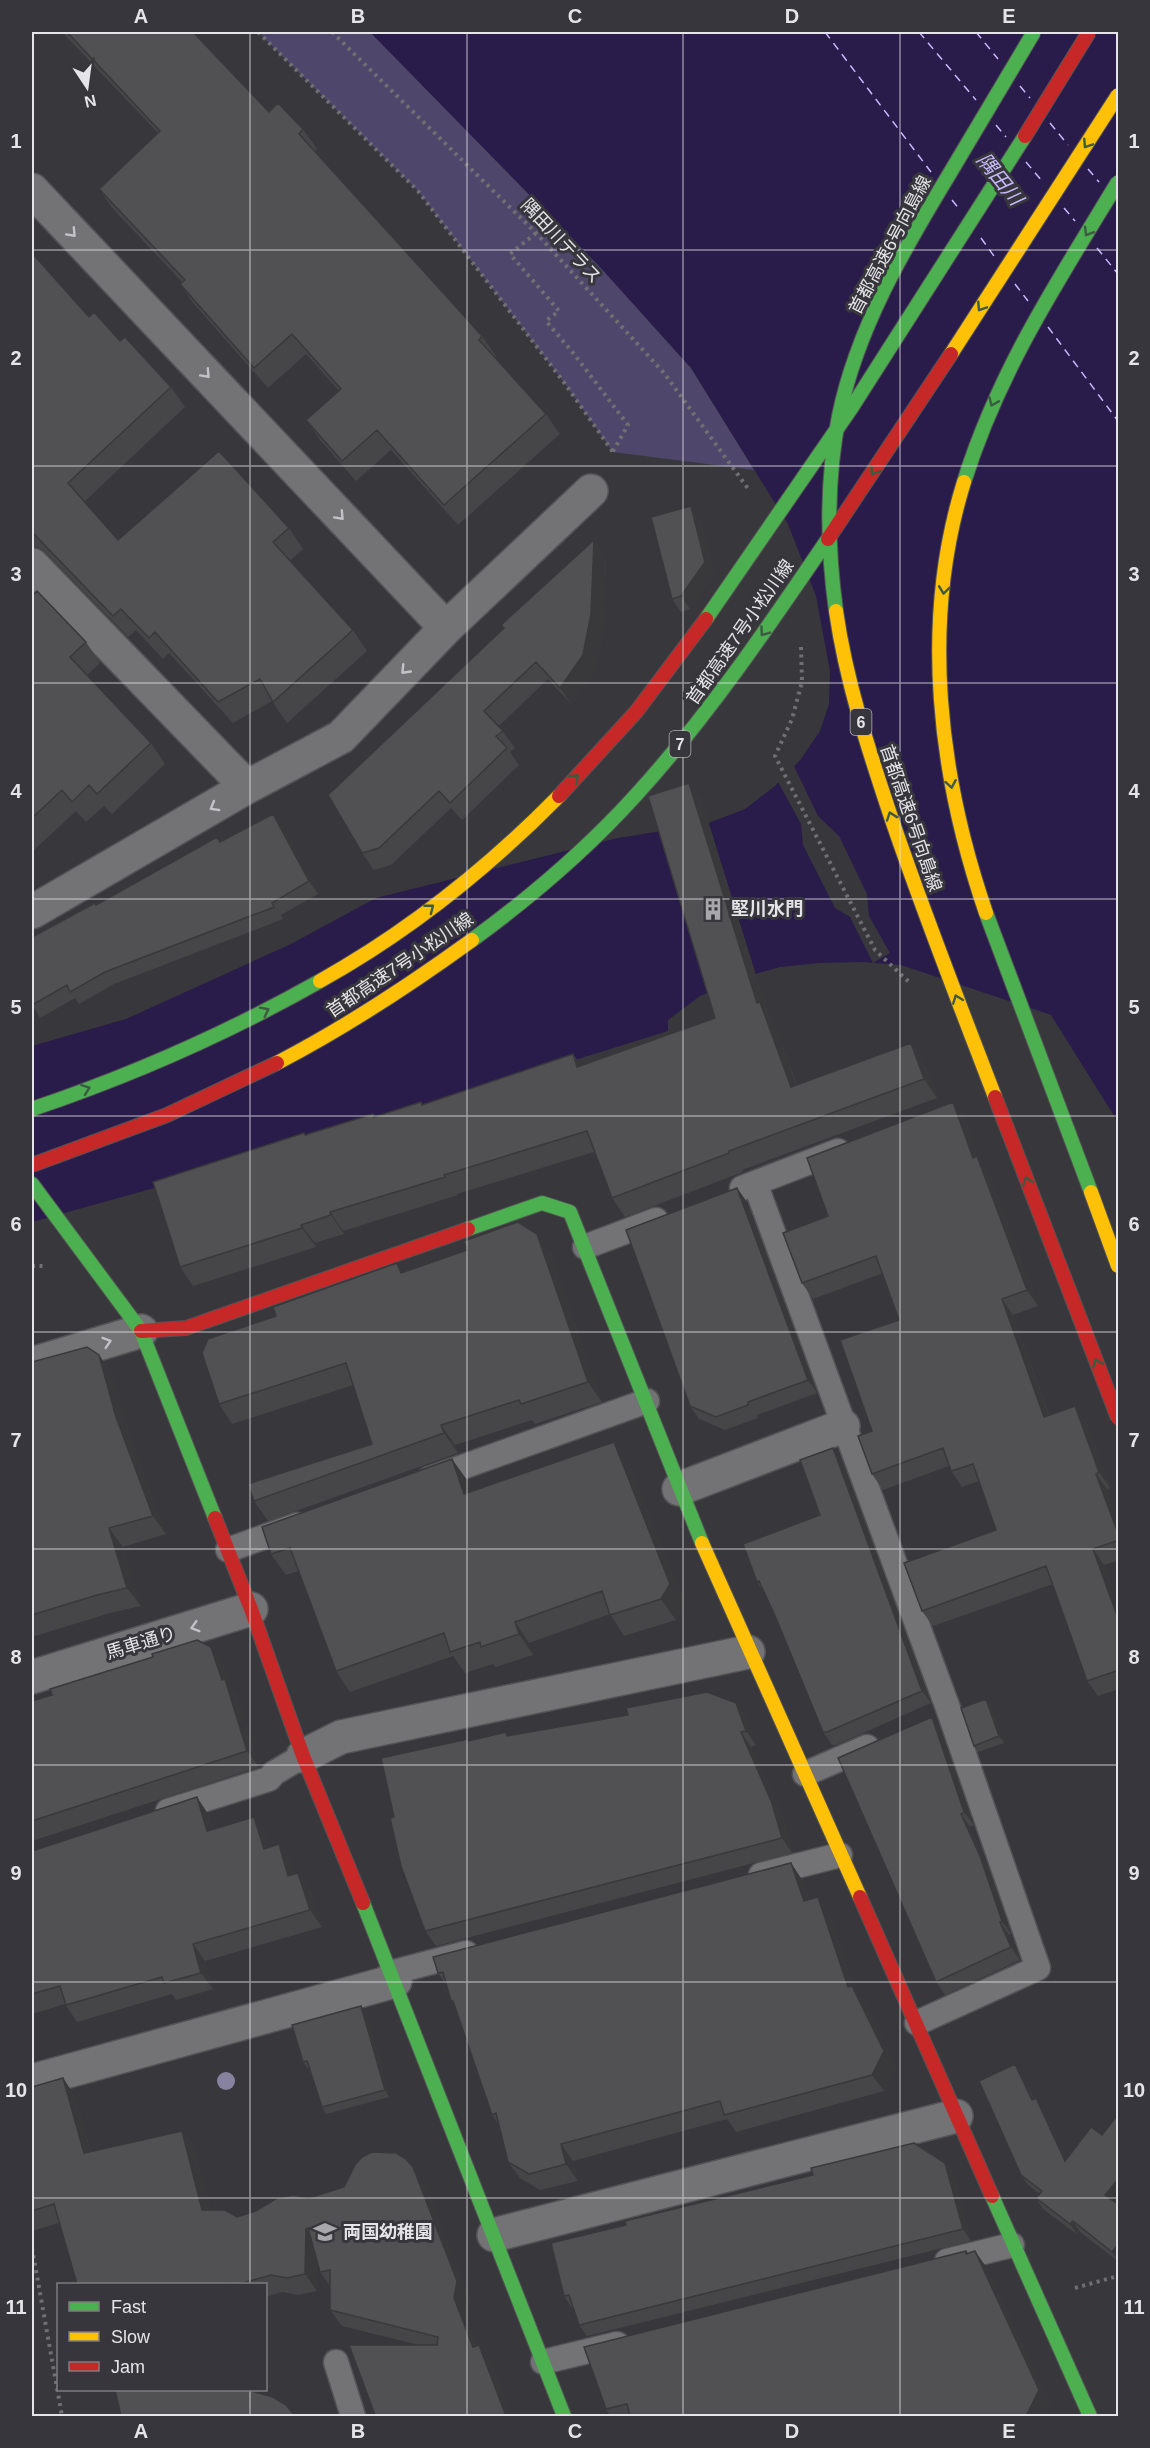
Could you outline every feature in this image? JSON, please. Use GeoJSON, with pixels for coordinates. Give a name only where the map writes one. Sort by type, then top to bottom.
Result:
{"type":"FeatureCollection","features":[{"type":"Feature","properties":{"kind":"main road","name":"首都高速6号向島線"},"geometry":{"type":"LineString","coordinates":[[1034,32],[914,231],[870,317],[847,384],[833,449],[829,513],[830,557],[840,633],[856,707],[878,781],[931,932],[1119,1418]]}},
{"type":"Feature","properties":{"kind":"main road","name":"首都高速7号小松川線"},"geometry":{"type":"LineString","coordinates":[[32,1109],[161,1060],[215,1036],[288,999],[356,958],[420,915],[482,868],[600,753],[653,691],[813,466],[954,252],[1089,32]]}},
{"type":"Feature","properties":{"kind":"main road","name":"首都高速7号小松川線"},"geometry":{"type":"LineString","coordinates":[[32,1165],[79,1150],[162,1118],[313,1046],[441,963],[509,912],[573,857],[634,797],[690,734],[736,672],[862,489],[1119,94]]}},
{"type":"Feature","properties":{"kind":"main road"},"geometry":{"type":"LineString","coordinates":[[1119,182],[1019,347],[977,442],[962,491],[950,544],[943,594],[940,642],[944,741],[951,788],[969,858],[983,905],[1119,1266]]}},
{"type":"Feature","properties":{"kind":"main road"},"geometry":{"type":"LineString","coordinates":[[32,1184],[141,1331],[251,1610],[303,1756],[564,2416]]}},
{"type":"Feature","properties":{"kind":"main road"},"geometry":{"type":"LineString","coordinates":[[141,1331],[186,1328],[542,1203],[570,1212],[647,1401],[679,1489],[748,1652],[805,1774],[1012,2245],[1090,2416]]}},
{"type":"Feature","properties":{"kind":"street"},"geometry":{"type":"LineString","coordinates":[[32,190],[446,628]]}},
{"type":"Feature","properties":{"kind":"street"},"geometry":{"type":"LineString","coordinates":[[32,912],[248,787],[341,737],[446,628],[591,491]]}},
{"type":"Feature","properties":{"kind":"street"},"geometry":{"type":"LineString","coordinates":[[32,565],[47,597],[248,787]]}},
{"type":"Feature","properties":{"kind":"street"},"geometry":{"type":"LineString","coordinates":[[32,1364],[141,1331]]}},
{"type":"Feature","properties":{"kind":"street"},"geometry":{"type":"LineString","coordinates":[[679,1489],[843,1426]]}},
{"type":"Feature","properties":{"kind":"street","name":"馬車通り"},"geometry":{"type":"LineString","coordinates":[[32,1677],[251,1610]]}},
{"type":"Feature","properties":{"kind":"street"},"geometry":{"type":"LineString","coordinates":[[303,1756],[340,1737],[748,1652]]}},
{"type":"Feature","properties":{"kind":"street"},"geometry":{"type":"LineString","coordinates":[[32,2080],[392,1977]]}},
{"type":"Feature","properties":{"kind":"street"},"geometry":{"type":"LineString","coordinates":[[494,2235],[956,2116]]}},
{"type":"Feature","properties":{"kind":"lane"},"geometry":{"type":"LineString","coordinates":[[723,1195],[861,1143]]}},
{"type":"Feature","properties":{"kind":"lane"},"geometry":{"type":"LineString","coordinates":[[755,1183],[843,1426],[939,1716],[1038,1968],[916,2023]]}},
{"type":"Feature","properties":{"kind":"lane"},"geometry":{"type":"LineString","coordinates":[[585,1247],[681,1211]]}},
{"type":"Feature","properties":{"kind":"lane"},"geometry":{"type":"LineString","coordinates":[[406,1486],[647,1401]]}},
{"type":"Feature","properties":{"kind":"lane"},"geometry":{"type":"LineString","coordinates":[[228,1550],[318,1518]]}},
{"type":"Feature","properties":{"kind":"lane"},"geometry":{"type":"LineString","coordinates":[[805,1774],[887,1738]]}},
{"type":"Feature","properties":{"kind":"lane"},"geometry":{"type":"LineString","coordinates":[[144,1819],[269,1779],[274,1773],[303,1756]]}},
{"type":"Feature","properties":{"kind":"lane"},"geometry":{"type":"LineString","coordinates":[[737,1882],[840,1854]]}},
{"type":"Feature","properties":{"kind":"lane"},"geometry":{"type":"LineString","coordinates":[[392,1977],[485,1948]]}},
{"type":"Feature","properties":{"kind":"lane"},"geometry":{"type":"LineString","coordinates":[[921,2268],[1012,2245]]}},
{"type":"Feature","properties":{"kind":"lane"},"geometry":{"type":"LineString","coordinates":[[543,2362],[637,2339]]}},
{"type":"Feature","properties":{"kind":"lane"},"geometry":{"type":"LineString","coordinates":[[336,2362],[353,2416]]}},
{"type":"Feature","properties":{"kind":"path"},"geometry":{"type":"LineString","coordinates":[[258,32],[418,191],[563,381],[613,452]]}},
{"type":"Feature","properties":{"kind":"path","name":"隅田川テラス"},"geometry":{"type":"LineString","coordinates":[[332,32],[536,233],[664,373],[748,488]]}},
{"type":"Feature","properties":{"kind":"path"},"geometry":{"type":"LineString","coordinates":[[536,233],[510,254],[559,311],[546,321],[628,425],[591,491]]}},
{"type":"Feature","properties":{"kind":"path"},"geometry":{"type":"LineString","coordinates":[[32,1266],[50,1267]]}},
{"type":"Feature","properties":{"kind":"path"},"geometry":{"type":"LineString","coordinates":[[32,2248],[57,2388]]}},
{"type":"Feature","properties":{"kind":"path"},"geometry":{"type":"LineString","coordinates":[[1036,2299],[1119,2276]]}},
{"type":"Feature","properties":{"kind":"path"},"geometry":{"type":"LineString","coordinates":[[58,2391],[62,2416]]}},
{"type":"Feature","properties":{"kind":"shaded area"},"geometry":{"type":"Polygon","coordinates":[[[258,32],[370,32],[600,267],[691,368],[754,470],[613,452],[563,381],[418,191],[258,32]]]}},
{"type":"Feature","properties":{"kind":"water","name":"隅田川"},"geometry":{"type":"Polygon","coordinates":[[[370,32],[1118,32],[1118,1122],[1051,1015],[901,965],[863,962],[819,963],[780,967],[748,976],[700,996],[668,1020],[668,1031],[237,1165],[32,1222],[32,1046],[126,1019],[291,944],[376,898],[618,838],[706,824],[745,809],[775,786],[801,759],[820,731],[829,704],[830,671],[816,596],[788,524],[691,368],[600,267],[370,32]]]}},
{"type":"Feature","properties":{"kind":"pier"},"geometry":{"type":"Polygon","coordinates":[[[793,764],[818,816],[839,836],[867,894],[869,916],[890,953],[873,963],[850,917],[835,908],[803,845],[801,824],[777,780],[793,764]]]}},
{"type":"Feature","properties":{"kind":"building"},"geometry":{"type":"Polygon","coordinates":[[[67,32],[193,32],[269,112],[278,103],[303,129],[299,134],[482,336],[479,340],[546,414],[444,505],[377,430],[342,461],[306,420],[341,389],[292,334],[254,368],[180,284],[185,280],[99,189],[160,131],[67,32]]]}},
{"type":"Feature","properties":{"kind":"building"},"geometry":{"type":"Polygon","coordinates":[[[32,253],[89,317],[94,312],[120,341],[125,337],[171,387],[68,483],[118,540],[219,451],[289,528],[273,542],[353,630],[273,702],[260,679],[218,702],[155,632],[149,638],[121,609],[113,616],[32,532],[32,253]]]}},
{"type":"Feature","properties":{"kind":"building"},"geometry":{"type":"Polygon","coordinates":[[[691,506],[705,562],[681,596],[672,599],[651,517],[691,506]]]}},
{"type":"Feature","properties":{"kind":"building"},"geometry":{"type":"Polygon","coordinates":[[[594,540],[591,614],[583,655],[560,688],[536,662],[484,711],[503,731],[496,736],[507,748],[450,803],[439,791],[379,848],[362,853],[328,795],[504,628],[501,625],[594,540]]]}},
{"type":"Feature","properties":{"kind":"building"},"geometry":{"type":"Polygon","coordinates":[[[37,591],[86,642],[70,657],[151,743],[97,794],[89,785],[72,802],[62,790],[32,818],[32,596],[37,591]]]}},
{"type":"Feature","properties":{"kind":"building"},"geometry":{"type":"Polygon","coordinates":[[[689,783],[757,1003],[760,1002],[791,1087],[911,1043],[924,1079],[729,1151],[729,1153],[612,1198],[587,1131],[330,1212],[331,1215],[301,1225],[302,1228],[180,1267],[153,1182],[304,1133],[305,1135],[373,1114],[374,1117],[421,1102],[422,1105],[573,1054],[577,1067],[715,1018],[648,796],[689,783]]]}},
{"type":"Feature","properties":{"kind":"building"},"geometry":{"type":"Polygon","coordinates":[[[273,814],[309,881],[272,903],[274,907],[105,972],[70,992],[67,985],[32,1005],[32,937],[95,903],[96,905],[217,837],[220,842],[273,814]]]}},
{"type":"Feature","properties":{"kind":"building"},"geometry":{"type":"Polygon","coordinates":[[[953,1102],[973,1158],[977,1156],[1027,1290],[1002,1299],[1044,1417],[1075,1406],[1099,1472],[1096,1474],[1119,1536],[1119,1540],[1093,1549],[1119,1621],[1119,1670],[1087,1681],[1046,1566],[922,1611],[904,1563],[996,1530],[973,1464],[951,1471],[943,1448],[872,1474],[858,1436],[872,1431],[840,1340],[899,1320],[876,1256],[802,1283],[783,1233],[828,1216],[807,1158],[953,1102]]]}},
{"type":"Feature","properties":{"kind":"building"},"geometry":{"type":"Polygon","coordinates":[[[737,1188],[808,1380],[748,1402],[748,1405],[716,1417],[690,1406],[626,1230],[737,1188]]]}},
{"type":"Feature","properties":{"kind":"building"},"geometry":{"type":"Polygon","coordinates":[[[518,1222],[537,1234],[588,1382],[521,1404],[519,1400],[441,1425],[444,1433],[254,1501],[248,1484],[372,1444],[346,1363],[219,1404],[202,1353],[208,1339],[276,1316],[273,1307],[397,1263],[401,1273],[467,1250],[464,1241],[518,1222]]]}},
{"type":"Feature","properties":{"kind":"building"},"geometry":{"type":"Polygon","coordinates":[[[87,1347],[99,1355],[116,1417],[153,1516],[109,1528],[127,1588],[32,1615],[32,1362],[87,1347]]]}},
{"type":"Feature","properties":{"kind":"building"},"geometry":{"type":"Polygon","coordinates":[[[614,1442],[670,1584],[661,1599],[610,1615],[602,1591],[515,1622],[519,1634],[481,1647],[480,1642],[450,1652],[444,1633],[336,1671],[290,1548],[271,1554],[262,1527],[452,1459],[464,1494],[614,1442]]]}},
{"type":"Feature","properties":{"kind":"building"},"geometry":{"type":"Polygon","coordinates":[[[833,1448],[922,1691],[823,1732],[776,1618],[759,1581],[757,1582],[743,1544],[820,1515],[800,1460],[833,1448]]]}},
{"type":"Feature","properties":{"kind":"building"},"geometry":{"type":"Polygon","coordinates":[[[197,1640],[211,1647],[222,1680],[225,1679],[247,1751],[32,1821],[32,1701],[52,1695],[50,1689],[153,1657],[152,1654],[197,1640]]]}},
{"type":"Feature","properties":{"kind":"building"},"geometry":{"type":"Polygon","coordinates":[[[707,1692],[736,1703],[746,1731],[741,1732],[772,1803],[782,1838],[425,1931],[401,1866],[390,1818],[394,1817],[381,1758],[506,1732],[507,1736],[628,1715],[626,1708],[707,1692]]]}},
{"type":"Feature","properties":{"kind":"building"},"geometry":{"type":"Polygon","coordinates":[[[986,1699],[999,1736],[974,1746],[961,1708],[986,1699]]]}},
{"type":"Feature","properties":{"kind":"building"},"geometry":{"type":"Polygon","coordinates":[[[932,1717],[964,1812],[961,1814],[980,1856],[1002,1921],[1000,1922],[1011,1947],[936,1982],[838,1758],[932,1717]]]}},
{"type":"Feature","properties":{"kind":"building"},"geometry":{"type":"Polygon","coordinates":[[[197,1797],[207,1831],[254,1817],[264,1849],[279,1844],[288,1876],[298,1873],[310,1910],[193,1944],[201,1973],[164,1983],[162,1977],[66,2005],[60,1986],[32,1994],[32,1851],[197,1797]]]}},
{"type":"Feature","properties":{"kind":"building"},"geometry":{"type":"Polygon","coordinates":[[[791,1863],[804,1901],[818,1897],[848,1987],[852,1986],[884,2051],[872,2075],[724,2115],[720,2101],[561,2144],[566,2164],[529,2174],[508,2162],[496,2113],[492,2115],[453,2001],[451,2001],[443,1972],[438,1973],[433,1957],[791,1863]]]}},
{"type":"Feature","properties":{"kind":"building"},"geometry":{"type":"Polygon","coordinates":[[[361,2006],[385,2090],[322,2107],[307,2061],[303,2062],[292,2025],[361,2006]]]}},
{"type":"Feature","properties":{"kind":"building"},"geometry":{"type":"Polygon","coordinates":[[[1015,2064],[1032,2100],[1036,2098],[1065,2161],[1091,2127],[1102,2135],[1119,2113],[1119,2178],[1105,2195],[1119,2205],[1119,2243],[1112,2252],[1073,2221],[1070,2224],[1036,2198],[1042,2191],[1021,2175],[979,2081],[1015,2064]]]}},
{"type":"Feature","properties":{"kind":"building"},"geometry":{"type":"Polygon","coordinates":[[[63,2078],[84,2153],[182,2131],[202,2210],[225,2210],[237,2217],[256,2211],[277,2198],[293,2195],[309,2198],[344,2187],[355,2165],[362,2157],[372,2152],[396,2153],[406,2159],[413,2167],[457,2281],[454,2298],[473,2347],[479,2345],[506,2416],[368,2416],[375,2415],[349,2345],[437,2345],[438,2337],[330,2310],[330,2270],[320,2272],[308,2228],[306,2229],[305,2274],[287,2278],[271,2275],[243,2283],[77,2283],[54,2204],[32,2211],[32,2087],[63,2078]]]}},
{"type":"Feature","properties":{"kind":"building"},"geometry":{"type":"Polygon","coordinates":[[[914,2143],[945,2163],[963,2229],[579,2325],[569,2295],[564,2296],[551,2243],[626,2225],[625,2221],[813,2175],[811,2168],[914,2143]]]}},
{"type":"Feature","properties":{"kind":"building"},"geometry":{"type":"Polygon","coordinates":[[[966,2251],[966,2254],[975,2251],[1039,2390],[1026,2416],[630,2416],[627,2404],[606,2409],[584,2347],[966,2251]]]}},
{"type":"Feature","properties":{"kind":"building"},"geometry":{"type":"Polygon","coordinates":[[[115,2391],[252,2391],[273,2397],[286,2405],[295,2416],[121,2416],[115,2391]]]}},
{"type":"Feature","properties":{"kind":"ferry route"},"geometry":{"type":"LineString","coordinates":[[825,32],[931,172]]}},
{"type":"Feature","properties":{"kind":"ferry route"},"geometry":{"type":"LineString","coordinates":[[919,32],[976,100]]}},
{"type":"Feature","properties":{"kind":"ferry route"},"geometry":{"type":"LineString","coordinates":[[976,32],[998,59]]}},
{"type":"Feature","properties":{"kind":"ferry route"},"geometry":{"type":"LineString","coordinates":[[1020,86],[1030,98]]}},
{"type":"Feature","properties":{"kind":"ferry route"},"geometry":{"type":"LineString","coordinates":[[1050,123],[1068,145]]}},
{"type":"Feature","properties":{"kind":"ferry route"},"geometry":{"type":"LineString","coordinates":[[996,125],[1006,137]]}},
{"type":"Feature","properties":{"kind":"ferry route"},"geometry":{"type":"LineString","coordinates":[[1026,162],[1042,181]]}},
{"type":"Feature","properties":{"kind":"ferry route"},"geometry":{"type":"LineString","coordinates":[[1088,169],[1099,182]]}},
{"type":"Feature","properties":{"kind":"ferry route"},"geometry":{"type":"LineString","coordinates":[[952,200],[960,210]]}},
{"type":"Feature","properties":{"kind":"ferry route"},"geometry":{"type":"LineString","coordinates":[[1064,208],[1075,221]]}},
{"type":"Feature","properties":{"kind":"ferry route"},"geometry":{"type":"LineString","coordinates":[[981,238],[994,256]]}},
{"type":"Feature","properties":{"kind":"ferry route"},"geometry":{"type":"LineString","coordinates":[[1097,248],[1118,274]]}},
{"type":"Feature","properties":{"kind":"ferry route"},"geometry":{"type":"LineString","coordinates":[[1015,284],[1028,301]]}},
{"type":"Feature","properties":{"kind":"ferry route"},"geometry":{"type":"LineString","coordinates":[[1048,327],[1118,421]]}},
{"type":"Feature","properties":{"kind":"traffic: fast"},"geometry":{"type":"LineString","coordinates":[[836,611],[831,562],[830,489],[839,416],[857,352],[899,260],[1034,32]]}},
{"type":"Feature","properties":{"kind":"traffic: fast"},"geometry":{"type":"LineString","coordinates":[[706,619],[852,407],[1025,136]]}},
{"type":"Feature","properties":{"kind":"traffic: fast"},"geometry":{"type":"LineString","coordinates":[[964,482],[978,441],[1012,364],[1052,291],[1118,182]]}},
{"type":"Feature","properties":{"kind":"traffic: fast"},"geometry":{"type":"LineString","coordinates":[[472,940],[558,871],[636,795],[713,702],[828,539]]}},
{"type":"Feature","properties":{"kind":"traffic: fast"},"geometry":{"type":"LineString","coordinates":[[986,913],[1091,1192]]}},
{"type":"Feature","properties":{"kind":"traffic: fast"},"geometry":{"type":"LineString","coordinates":[[32,1109],[107,1082],[179,1052],[320,981]]}},
{"type":"Feature","properties":{"kind":"traffic: fast"},"geometry":{"type":"LineString","coordinates":[[32,1184],[141,1331],[215,1518]]}},
{"type":"Feature","properties":{"kind":"traffic: fast"},"geometry":{"type":"LineString","coordinates":[[468,1229],[542,1203],[570,1212],[702,1543]]}},
{"type":"Feature","properties":{"kind":"traffic: fast"},"geometry":{"type":"LineString","coordinates":[[363,1903],[564,2416]]}},
{"type":"Feature","properties":{"kind":"traffic: fast"},"geometry":{"type":"LineString","coordinates":[[992,2196],[1090,2416]]}},
{"type":"Feature","properties":{"kind":"traffic: slow"},"geometry":{"type":"LineString","coordinates":[[951,354],[1118,95]]}},
{"type":"Feature","properties":{"kind":"traffic: slow"},"geometry":{"type":"LineString","coordinates":[[964,482],[950,535],[942,590],[939,644],[941,699],[947,754],[957,808],[986,913]]}},
{"type":"Feature","properties":{"kind":"traffic: slow"},"geometry":{"type":"LineString","coordinates":[[836,611],[852,689],[882,789],[928,921],[995,1097]]}},
{"type":"Feature","properties":{"kind":"traffic: slow"},"geometry":{"type":"LineString","coordinates":[[320,981],[385,941],[446,897],[505,848],[559,796]]}},
{"type":"Feature","properties":{"kind":"traffic: slow"},"geometry":{"type":"LineString","coordinates":[[277,1063],[377,1005],[472,940]]}},
{"type":"Feature","properties":{"kind":"traffic: slow"},"geometry":{"type":"LineString","coordinates":[[1091,1192],[1118,1266]]}},
{"type":"Feature","properties":{"kind":"traffic: slow"},"geometry":{"type":"LineString","coordinates":[[702,1543],[860,1897]]}},
{"type":"Feature","properties":{"kind":"traffic: jam"},"geometry":{"type":"LineString","coordinates":[[1025,136],[1089,32]]}},
{"type":"Feature","properties":{"kind":"traffic: jam"},"geometry":{"type":"LineString","coordinates":[[828,539],[951,354]]}},
{"type":"Feature","properties":{"kind":"traffic: jam"},"geometry":{"type":"LineString","coordinates":[[559,796],[636,712],[706,619]]}},
{"type":"Feature","properties":{"kind":"traffic: jam"},"geometry":{"type":"LineString","coordinates":[[32,1165],[167,1115],[277,1063]]}},
{"type":"Feature","properties":{"kind":"traffic: jam"},"geometry":{"type":"LineString","coordinates":[[995,1097],[1118,1418]]}},
{"type":"Feature","properties":{"kind":"traffic: jam"},"geometry":{"type":"LineString","coordinates":[[141,1331],[186,1328],[468,1229]]}},
{"type":"Feature","properties":{"kind":"traffic: jam"},"geometry":{"type":"LineString","coordinates":[[215,1518],[251,1609],[303,1756],[363,1903]]}},
{"type":"Feature","properties":{"kind":"traffic: jam"},"geometry":{"type":"LineString","coordinates":[[860,1897],[992,2196]]}},
{"type":"Feature","properties":{"kind":"place","name":"堅川水門"},"geometry":{"type":"Point","coordinates":[713,909]}},
{"type":"Feature","properties":{"kind":"place","name":"両国幼稚園"},"geometry":{"type":"Point","coordinates":[325,2232]}}]}
